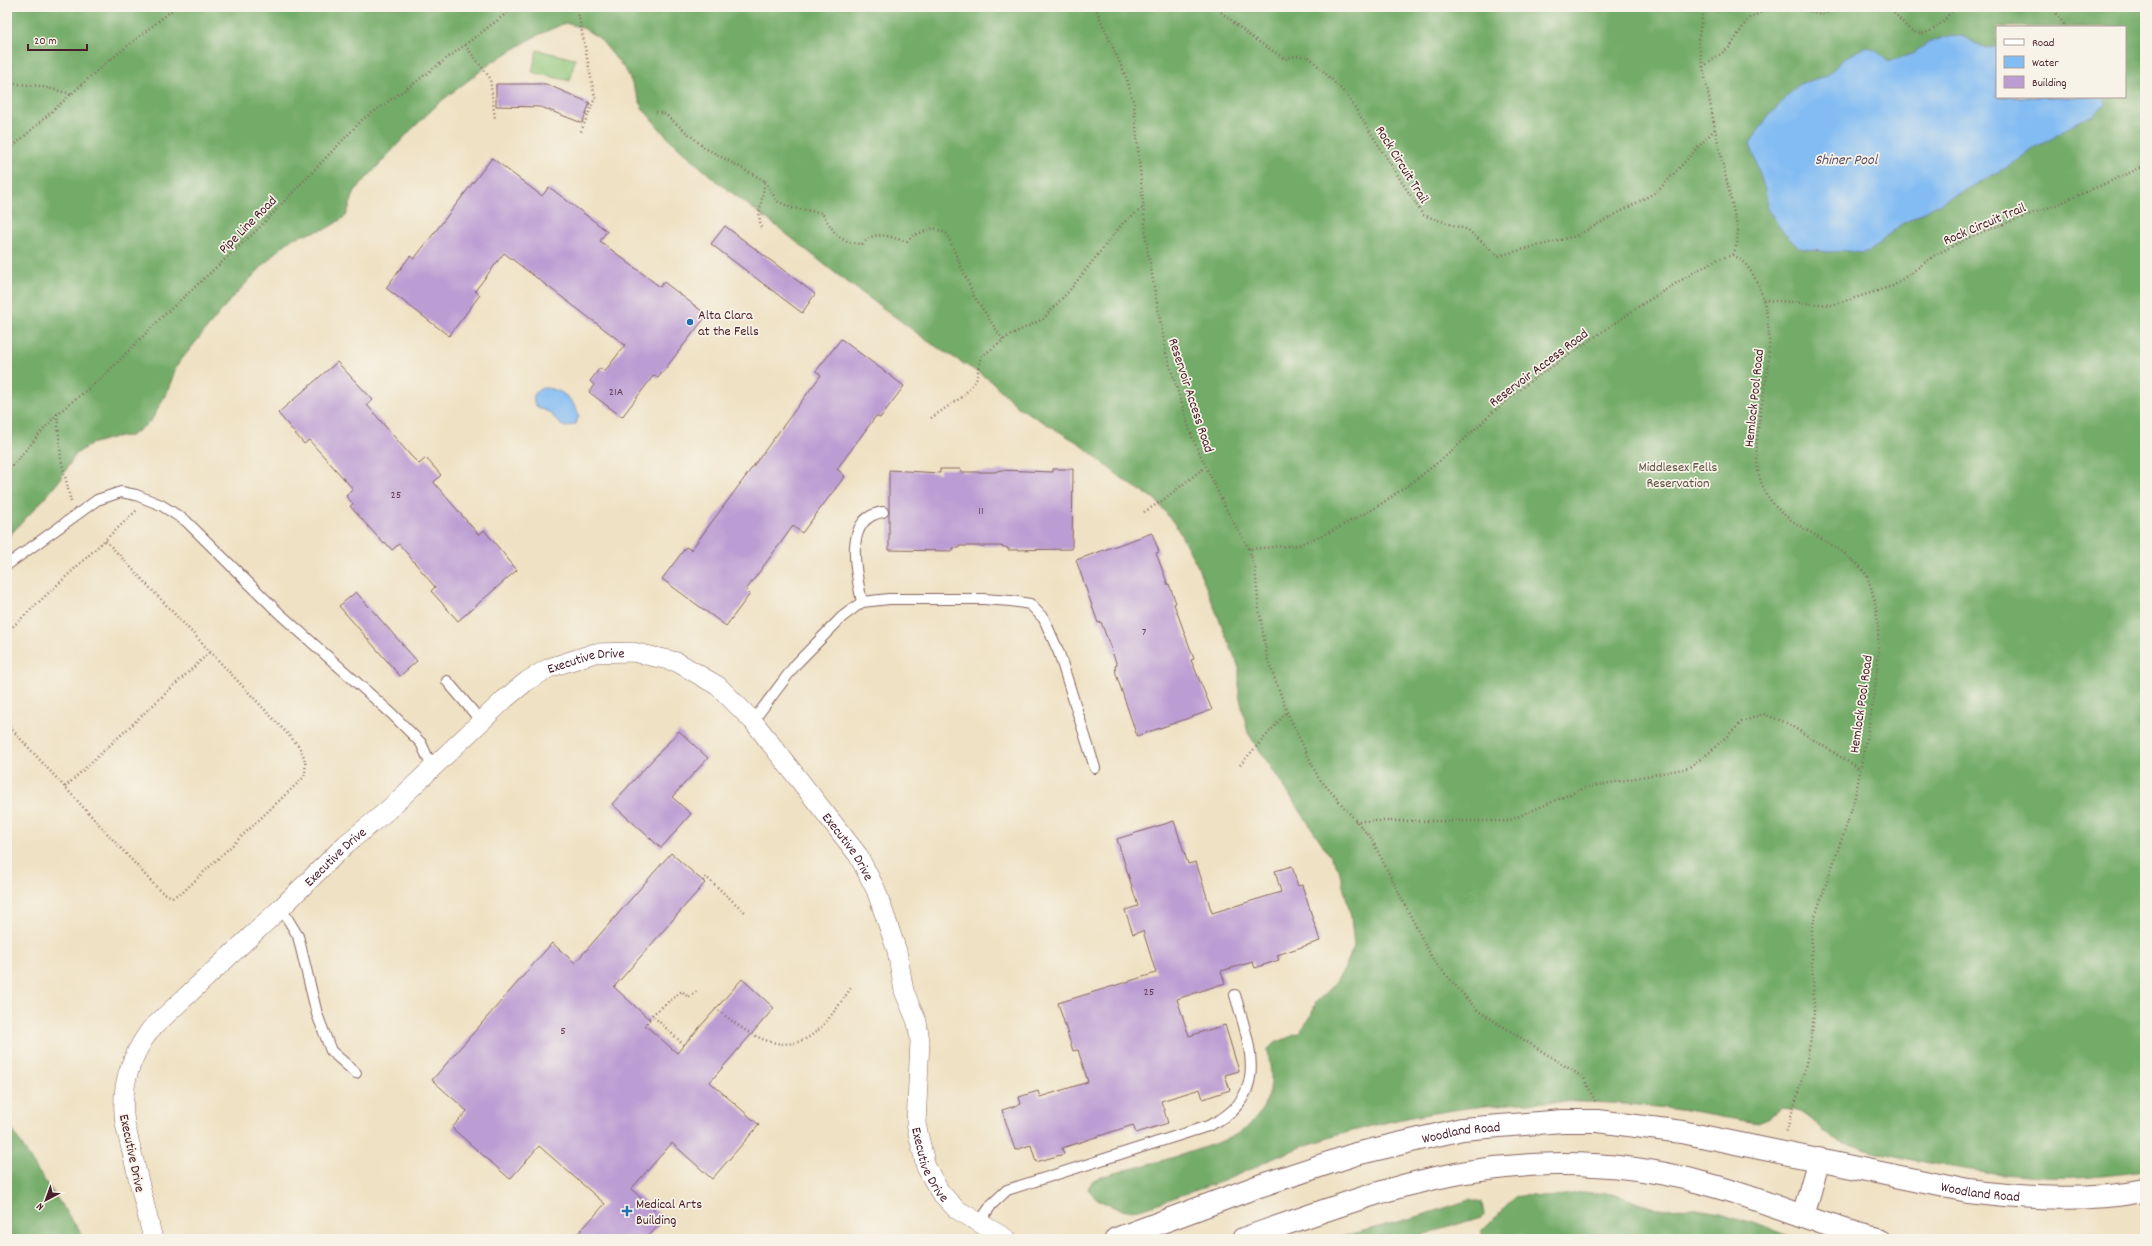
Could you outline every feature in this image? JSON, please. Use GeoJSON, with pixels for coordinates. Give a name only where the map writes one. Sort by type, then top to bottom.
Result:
{"type":"FeatureCollection","features":[{"type":"Feature","properties":{"kind":"main road","name":"Woodland Road"},"geometry":{"type":"LineString","coordinates":[[1116,1239],[1259,1186],[1356,1154],[1462,1129],[1563,1121],[1598,1121],[1682,1132],[1819,1159],[1968,1191],[2007,1196],[2063,1198],[2145,1191]]}},
{"type":"Feature","properties":{"kind":"main road"},"geometry":{"type":"LineString","coordinates":[[1803,1216],[1819,1159]]}},
{"type":"Feature","properties":{"kind":"main road"},"geometry":{"type":"LineString","coordinates":[[1243,1239],[1406,1185],[1485,1168],[1543,1164],[1599,1165],[1668,1175],[1703,1183],[1879,1239]]}},
{"type":"Feature","properties":{"kind":"street","name":"Executive Drive"},"geometry":{"type":"LineString","coordinates":[[153,1239],[123,1112],[124,1092],[130,1065],[142,1042],[162,1017],[281,908],[346,844],[388,810],[481,721],[527,681],[549,668],[595,653],[633,652],[677,662],[718,686],[753,721],[858,855],[876,890],[897,951],[904,991],[917,1022],[920,1041],[916,1124],[922,1157],[940,1192],[956,1209],[1007,1239]]}},
{"type":"Feature","properties":{"kind":"lane"},"geometry":{"type":"LineString","coordinates":[[7,565],[97,500],[121,492],[149,499],[170,509],[182,517],[280,614],[392,714],[421,743],[432,767]]}},
{"type":"Feature","properties":{"kind":"lane"},"geometry":{"type":"LineString","coordinates":[[862,602],[857,575],[855,541],[858,529],[866,517],[873,513],[883,512]]}},
{"type":"Feature","properties":{"kind":"lane"},"geometry":{"type":"LineString","coordinates":[[753,721],[796,664],[842,617],[862,602],[889,599],[982,599],[1030,604],[1044,619],[1059,653],[1095,768]]}},
{"type":"Feature","properties":{"kind":"lane"},"geometry":{"type":"LineString","coordinates":[[447,681],[481,721]]}},
{"type":"Feature","properties":{"kind":"lane"},"geometry":{"type":"LineString","coordinates":[[281,908],[298,936],[316,1014],[331,1051],[356,1073]]}},
{"type":"Feature","properties":{"kind":"lane"},"geometry":{"type":"LineString","coordinates":[[979,1223],[992,1204],[1007,1190],[1208,1126],[1230,1114],[1240,1104],[1246,1092],[1252,1069],[1252,1053],[1235,995]]}},
{"type":"Feature","properties":{"kind":"path"},"geometry":{"type":"LineString","coordinates":[[7,152],[100,68],[176,7]]}},
{"type":"Feature","properties":{"kind":"path","name":"Pipe Line Road"},"geometry":{"type":"LineString","coordinates":[[7,472],[57,414],[102,378],[162,317],[257,230],[362,120],[515,7]]}},
{"type":"Feature","properties":{"kind":"path"},"geometry":{"type":"LineString","coordinates":[[577,7],[595,98],[580,134]]}},
{"type":"Feature","properties":{"kind":"path","name":"Reservoir Access Road"},"geometry":{"type":"LineString","coordinates":[[1095,7],[1127,79],[1134,104],[1153,286],[1166,352],[1192,437],[1205,467],[1249,549],[1298,545],[1332,531],[1375,508],[1417,479],[1452,451],[1494,411],[1528,383],[1647,301],[1718,259],[1733,255]]}},
{"type":"Feature","properties":{"kind":"path","name":"Rock Circuit Trail"},"geometry":{"type":"LineString","coordinates":[[1215,7],[1250,36],[1285,59],[1295,56],[1308,56],[1346,94],[1423,215],[1468,230],[1498,256],[1576,236],[1658,191],[1715,129]]}},
{"type":"Feature","properties":{"kind":"path"},"geometry":{"type":"LineString","coordinates":[[1704,7],[1698,41],[1715,129],[1738,231],[1737,244],[1733,255]]}},
{"type":"Feature","properties":{"kind":"path"},"geometry":{"type":"LineString","coordinates":[[1703,67],[1730,47],[1748,19],[1765,10],[1799,8],[1823,14],[1843,7]]}},
{"type":"Feature","properties":{"kind":"path"},"geometry":{"type":"LineString","coordinates":[[1889,7],[1914,32],[1924,33],[1931,31],[1945,20],[1955,7]]}},
{"type":"Feature","properties":{"kind":"path"},"geometry":{"type":"LineString","coordinates":[[2052,7],[2065,26]]}},
{"type":"Feature","properties":{"kind":"path"},"geometry":{"type":"LineString","coordinates":[[465,45],[490,78],[494,119]]}},
{"type":"Feature","properties":{"kind":"path"},"geometry":{"type":"LineString","coordinates":[[7,83],[39,86],[72,94]]}},
{"type":"Feature","properties":{"kind":"path"},"geometry":{"type":"LineString","coordinates":[[656,112],[665,114],[705,148],[765,181],[777,201],[792,208],[822,213],[835,232],[847,243],[862,244],[870,236],[881,234],[907,241],[914,235],[934,228],[947,234],[974,296],[1003,340]]}},
{"type":"Feature","properties":{"kind":"path","name":"Rock Circuit Trail"},"geometry":{"type":"LineString","coordinates":[[1763,300],[1832,305],[1894,286],[1935,255],[1974,235],[2058,204],[2145,166]]}},
{"type":"Feature","properties":{"kind":"path"},"geometry":{"type":"LineString","coordinates":[[760,228],[759,214],[765,181]]}},
{"type":"Feature","properties":{"kind":"path"},"geometry":{"type":"LineString","coordinates":[[932,418],[962,397],[976,381],[981,357],[1003,340],[1043,319],[1069,291],[1123,223],[1144,207]]}},
{"type":"Feature","properties":{"kind":"path","name":"Hemlock Pool Road"},"geometry":{"type":"LineString","coordinates":[[1733,255],[1742,260],[1757,281],[1763,300],[1769,348],[1757,435],[1759,478],[1765,493],[1787,518],[1808,532],[1832,545],[1859,566],[1868,578],[1875,604],[1877,623],[1876,673],[1860,769],[1849,817],[1812,929],[1814,1009],[1805,1068],[1780,1152]]}},
{"type":"Feature","properties":{"kind":"path"},"geometry":{"type":"LineString","coordinates":[[57,414],[66,483],[70,494]]}},
{"type":"Feature","properties":{"kind":"path"},"geometry":{"type":"LineString","coordinates":[[1144,512],[1162,501],[1205,467]]}},
{"type":"Feature","properties":{"kind":"path"},"geometry":{"type":"LineString","coordinates":[[7,632],[149,499]]}},
{"type":"Feature","properties":{"kind":"path"},"geometry":{"type":"LineString","coordinates":[[7,724],[160,891],[172,897],[178,896],[189,887],[304,777],[306,767],[305,756],[298,745],[105,540]]}},
{"type":"Feature","properties":{"kind":"path"},"geometry":{"type":"LineString","coordinates":[[1249,549],[1255,568],[1259,609],[1267,657],[1287,712],[1318,777],[1354,821],[1371,838],[1432,960],[1477,1010],[1584,1078],[1596,1103]]}},
{"type":"Feature","properties":{"kind":"path"},"geometry":{"type":"LineString","coordinates":[[65,787],[210,652]]}},
{"type":"Feature","properties":{"kind":"path"},"geometry":{"type":"LineString","coordinates":[[1240,765],[1287,712]]}},
{"type":"Feature","properties":{"kind":"path"},"geometry":{"type":"LineString","coordinates":[[1354,821],[1508,821],[1584,788],[1688,768],[1710,752],[1742,722],[1763,714],[1784,722],[1860,769]]}},
{"type":"Feature","properties":{"kind":"path"},"geometry":{"type":"LineString","coordinates":[[703,881],[706,878],[746,913]]}},
{"type":"Feature","properties":{"kind":"path"},"geometry":{"type":"LineString","coordinates":[[716,1008],[751,1034],[777,1044],[802,1040],[817,1031],[852,988]]}},
{"type":"Feature","properties":{"kind":"path"},"geometry":{"type":"LineString","coordinates":[[649,1018],[682,991],[688,997],[699,990]]}},
{"type":"Feature","properties":{"kind":"path"},"geometry":{"type":"LineString","coordinates":[[652,1016],[684,1045]]}},
{"type":"Feature","properties":{"kind":"green space","name":"Middlesex Fells Reservation"},"geometry":{"type":"Polygon","coordinates":[[[7,7],[2145,7],[2145,1170],[2094,1176],[2068,1177],[2042,1177],[1993,1173],[1889,1155],[1842,1142],[1826,1133],[1803,1114],[1793,1110],[1782,1109],[1768,1119],[1758,1123],[1652,1106],[1596,1102],[1554,1102],[1471,1108],[1430,1114],[1349,1132],[1299,1148],[1223,1181],[1140,1209],[1124,1210],[1106,1204],[1100,1200],[1088,1188],[1092,1182],[1103,1176],[1154,1163],[1222,1141],[1245,1129],[1259,1114],[1266,1102],[1271,1084],[1268,1050],[1275,1043],[1299,1033],[1310,1018],[1316,1002],[1330,989],[1344,970],[1354,946],[1351,917],[1339,869],[1248,733],[1239,694],[1239,668],[1197,565],[1176,526],[1156,500],[1125,481],[1080,444],[1018,407],[990,380],[932,344],[835,273],[779,228],[716,181],[666,136],[643,109],[627,72],[599,38],[583,28],[565,23],[534,37],[491,63],[440,102],[409,132],[355,191],[346,216],[328,228],[293,238],[276,252],[231,299],[177,365],[168,390],[151,421],[131,436],[115,437],[91,444],[76,454],[59,481],[7,538],[7,7]]]}},
{"type":"Feature","properties":{"kind":"green space"},"geometry":{"type":"Polygon","coordinates":[[[537,50],[575,59],[570,81],[532,72],[537,50]]]}},
{"type":"Feature","properties":{"kind":"green space"},"geometry":{"type":"Polygon","coordinates":[[[7,1121],[38,1171],[85,1239],[7,1239],[7,1121]]]}},
{"type":"Feature","properties":{"kind":"green space"},"geometry":{"type":"Polygon","coordinates":[[[1583,1192],[1613,1194],[1657,1209],[1693,1208],[1721,1213],[1797,1239],[1481,1239],[1482,1230],[1516,1197],[1525,1195],[1541,1197],[1583,1192]]]}},
{"type":"Feature","properties":{"kind":"green space"},"geometry":{"type":"Polygon","coordinates":[[[1469,1200],[1482,1203],[1484,1214],[1482,1217],[1425,1234],[1420,1239],[1333,1239],[1423,1215],[1469,1200]]]}},
{"type":"Feature","properties":{"kind":"water","name":"Shiner Pool"},"geometry":{"type":"Polygon","coordinates":[[[1962,36],[1985,48],[1996,47],[1996,98],[2103,98],[2105,104],[2093,115],[2071,125],[2054,138],[2035,147],[2011,165],[1900,225],[1870,251],[1861,253],[1847,251],[1827,252],[1799,248],[1784,233],[1768,210],[1765,190],[1750,143],[1766,119],[1799,84],[1826,76],[1844,59],[1866,46],[1876,50],[1888,62],[1912,54],[1928,43],[1944,37],[1962,36]]]}},
{"type":"Feature","properties":{"kind":"water"},"geometry":{"type":"Polygon","coordinates":[[[543,388],[561,392],[570,399],[579,415],[576,424],[566,427],[561,425],[550,413],[536,406],[534,403],[534,395],[537,391],[543,388]]]}},
{"type":"Feature","properties":{"kind":"building"},"geometry":{"type":"Polygon","coordinates":[[[496,84],[546,84],[590,103],[582,123],[541,107],[496,106],[496,84]]]}},
{"type":"Feature","properties":{"kind":"building"},"geometry":{"type":"Polygon","coordinates":[[[492,158],[542,196],[549,187],[607,231],[600,241],[660,287],[664,282],[707,315],[658,378],[654,375],[622,417],[589,392],[594,385],[590,381],[600,368],[605,371],[625,345],[504,253],[475,291],[480,295],[449,336],[386,288],[410,256],[414,259],[492,158]]]}},
{"type":"Feature","properties":{"kind":"building"},"geometry":{"type":"Polygon","coordinates":[[[725,226],[815,294],[802,313],[711,244],[725,226]]]}},
{"type":"Feature","properties":{"kind":"building"},"geometry":{"type":"Polygon","coordinates":[[[841,339],[904,386],[880,418],[876,416],[837,469],[845,476],[802,533],[793,526],[746,590],[750,594],[726,626],[662,579],[686,547],[691,550],[821,375],[816,371],[841,339]]]}},
{"type":"Feature","properties":{"kind":"building"},"geometry":{"type":"Polygon","coordinates":[[[337,362],[373,400],[367,405],[410,455],[419,464],[426,458],[441,475],[434,482],[435,484],[479,535],[484,530],[517,570],[458,621],[431,591],[435,587],[399,544],[392,550],[385,542],[384,544],[350,506],[353,504],[346,496],[353,489],[309,440],[304,444],[278,413],[337,362]]]}},
{"type":"Feature","properties":{"kind":"building"},"geometry":{"type":"Polygon","coordinates":[[[940,469],[961,469],[961,472],[995,472],[1000,470],[1053,472],[1053,469],[1073,469],[1072,549],[1008,550],[1008,548],[1000,546],[959,546],[959,548],[953,548],[953,551],[889,550],[889,470],[940,473],[940,469]]]}},
{"type":"Feature","properties":{"kind":"building"},"geometry":{"type":"Polygon","coordinates":[[[1152,533],[1159,552],[1156,553],[1176,603],[1174,604],[1194,659],[1191,660],[1212,710],[1137,736],[1116,674],[1115,666],[1117,665],[1101,622],[1098,623],[1076,560],[1152,533]]]}},
{"type":"Feature","properties":{"kind":"building"},"geometry":{"type":"Polygon","coordinates":[[[356,592],[417,661],[400,676],[339,606],[356,592]]]}},
{"type":"Feature","properties":{"kind":"building"},"geometry":{"type":"Polygon","coordinates":[[[679,731],[708,758],[672,797],[691,814],[661,848],[612,804],[679,731]]]}},
{"type":"Feature","properties":{"kind":"building"},"geometry":{"type":"Polygon","coordinates":[[[1174,821],[1188,864],[1196,862],[1212,913],[1281,892],[1275,871],[1292,866],[1298,886],[1302,885],[1320,941],[1277,955],[1279,960],[1255,968],[1253,962],[1221,971],[1225,983],[1177,999],[1189,1036],[1225,1025],[1239,1071],[1225,1075],[1230,1090],[1203,1099],[1200,1089],[1161,1101],[1168,1123],[1136,1133],[1133,1125],[1062,1148],[1064,1154],[1036,1162],[1031,1145],[1015,1150],[1002,1110],[1021,1104],[1019,1097],[1038,1091],[1040,1097],[1088,1082],[1078,1050],[1073,1051],[1058,1003],[1156,973],[1143,931],[1133,934],[1125,910],[1138,906],[1117,839],[1174,821]]]}},
{"type":"Feature","properties":{"kind":"building"},"geometry":{"type":"Polygon","coordinates":[[[671,853],[705,883],[614,987],[650,1020],[645,1025],[677,1053],[742,979],[774,1008],[710,1082],[759,1125],[712,1179],[672,1143],[631,1189],[665,1219],[646,1239],[573,1239],[605,1204],[539,1146],[510,1179],[452,1128],[467,1111],[432,1080],[552,943],[575,963],[671,853]]]}},
{"type":"Feature","properties":{"kind":"place","name":"Alta Clara at the Fells"},"geometry":{"type":"Point","coordinates":[690,322]}},
{"type":"Feature","properties":{"kind":"place","name":"Medical Arts Building"},"geometry":{"type":"Point","coordinates":[627,1211]}}]}
